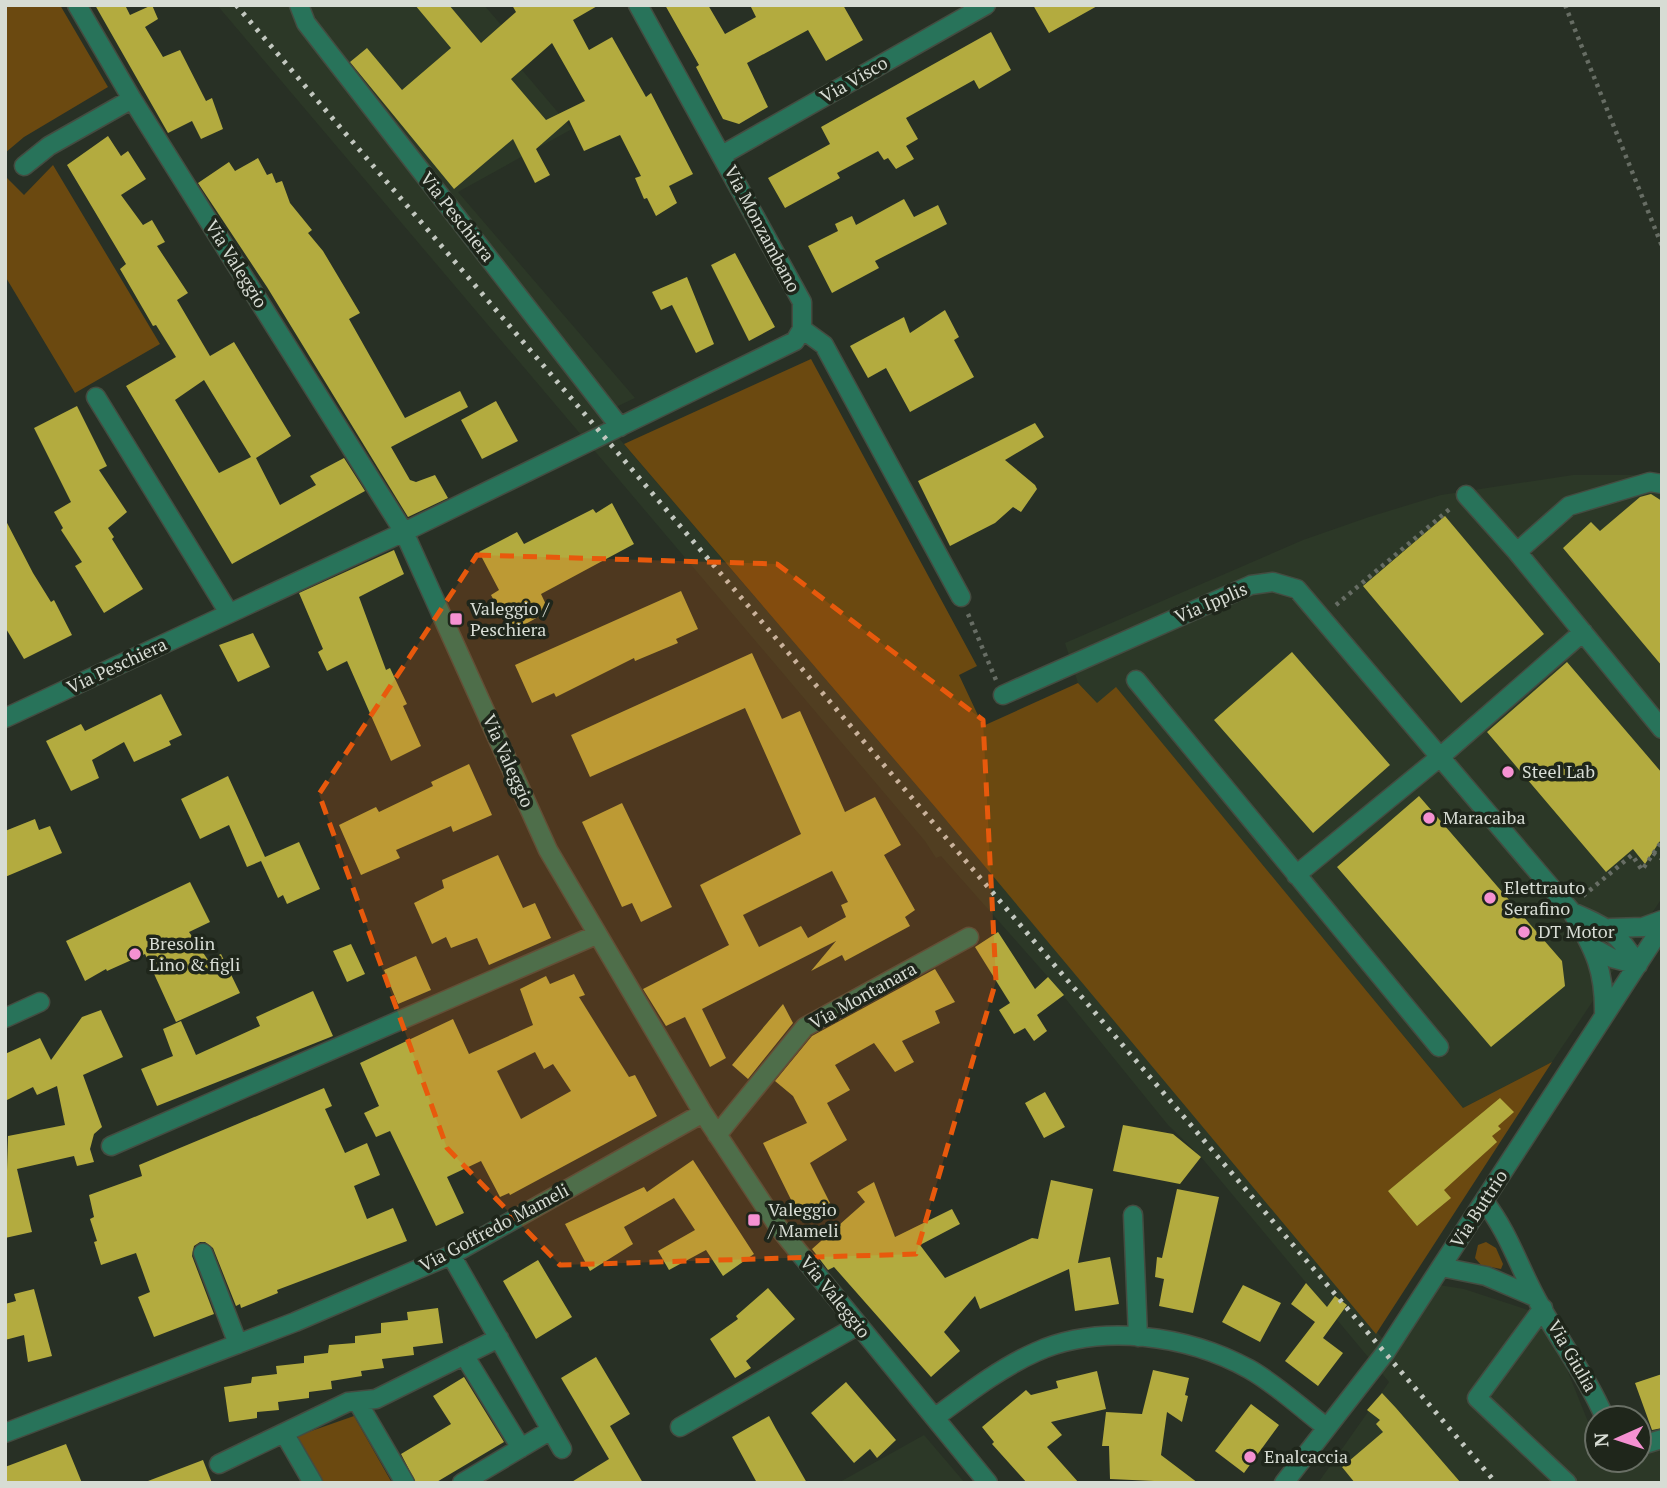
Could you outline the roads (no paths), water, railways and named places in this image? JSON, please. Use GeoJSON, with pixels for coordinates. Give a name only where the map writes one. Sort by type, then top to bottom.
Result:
{"type":"FeatureCollection","features":[{"type":"Feature","properties":{"kind":"street","name":"Via Valeggio"},"geometry":{"type":"LineString","coordinates":[[77,5],[132,99],[404,532],[548,850],[703,1113],[779,1227],[857,1326],[936,1416],[988,1483]]}},
{"type":"Feature","properties":{"kind":"street","name":"Via Peschiera"},"geometry":{"type":"LineString","coordinates":[[299,5],[306,23],[620,427]]}},
{"type":"Feature","properties":{"kind":"street","name":"Via Monzambano"},"geometry":{"type":"LineString","coordinates":[[638,5],[802,302],[802,329]]}},
{"type":"Feature","properties":{"kind":"street","name":"Via Visco"},"geometry":{"type":"LineString","coordinates":[[722,155],[986,5]]}},
{"type":"Feature","properties":{"kind":"street"},"geometry":{"type":"LineString","coordinates":[[24,166],[49,146],[132,99]]}},
{"type":"Feature","properties":{"kind":"street"},"geometry":{"type":"LineString","coordinates":[[802,329],[824,345],[961,597]]}},
{"type":"Feature","properties":{"kind":"street","name":"Via Peschiera"},"geometry":{"type":"LineString","coordinates":[[5,718],[404,532],[784,349],[795,341],[802,329]]}},
{"type":"Feature","properties":{"kind":"street"},"geometry":{"type":"LineString","coordinates":[[96,397],[229,613]]}},
{"type":"Feature","properties":{"kind":"street"},"geometry":{"type":"LineString","coordinates":[[1517,552],[1569,506],[1650,482],[1662,484]]}},
{"type":"Feature","properties":{"kind":"street"},"geometry":{"type":"LineString","coordinates":[[1466,495],[1517,552],[1662,729]]}},
{"type":"Feature","properties":{"kind":"street","name":"Via Ipplis"},"geometry":{"type":"LineString","coordinates":[[1003,695],[1251,585],[1273,582],[1297,589],[1440,757],[1576,905],[1623,940],[1638,965]]}},
{"type":"Feature","properties":{"kind":"street"},"geometry":{"type":"LineString","coordinates":[[1297,875],[1440,757],[1583,632]]}},
{"type":"Feature","properties":{"kind":"street"},"geometry":{"type":"LineString","coordinates":[[1136,680],[1438,1047]]}},
{"type":"Feature","properties":{"kind":"street","name":"Via Ipplis"},"geometry":{"type":"LineString","coordinates":[[1576,905],[1594,948],[1604,991],[1604,1016]]}},
{"type":"Feature","properties":{"kind":"street","name":"Via Ipplis"},"geometry":{"type":"LineString","coordinates":[[1610,928],[1643,928],[1662,920]]}},
{"type":"Feature","properties":{"kind":"street","name":"Via Buttrio"},"geometry":{"type":"LineString","coordinates":[[1284,1483],[1385,1353],[1662,927]]}},
{"type":"Feature","properties":{"kind":"street"},"geometry":{"type":"LineString","coordinates":[[111,1146],[596,935]]}},
{"type":"Feature","properties":{"kind":"street","name":"Via Montanara"},"geometry":{"type":"LineString","coordinates":[[717,1135],[805,1027],[969,937]]}},
{"type":"Feature","properties":{"kind":"street"},"geometry":{"type":"LineString","coordinates":[[1594,948],[1612,958],[1638,965]]}},
{"type":"Feature","properties":{"kind":"street"},"geometry":{"type":"LineString","coordinates":[[5,1018],[40,1002]]}},
{"type":"Feature","properties":{"kind":"street","name":"Via Goffredo Mameli"},"geometry":{"type":"LineString","coordinates":[[5,1433],[238,1344],[451,1255],[703,1113]]}},
{"type":"Feature","properties":{"kind":"street","name":"Via Giulia"},"geometry":{"type":"LineString","coordinates":[[1484,1201],[1515,1248],[1539,1302],[1589,1381],[1599,1404]]}},
{"type":"Feature","properties":{"kind":"street"},"geometry":{"type":"LineString","coordinates":[[1133,1215],[1138,1337]]}},
{"type":"Feature","properties":{"kind":"street"},"geometry":{"type":"LineString","coordinates":[[204,1253],[238,1344]]}},
{"type":"Feature","properties":{"kind":"street"},"geometry":{"type":"LineString","coordinates":[[451,1255],[562,1448]]}},
{"type":"Feature","properties":{"kind":"street"},"geometry":{"type":"LineString","coordinates":[[1441,1267],[1486,1276],[1539,1302],[1478,1398],[1567,1483]]}},
{"type":"Feature","properties":{"kind":"street"},"geometry":{"type":"LineString","coordinates":[[680,1427],[857,1326]]}},
{"type":"Feature","properties":{"kind":"street"},"geometry":{"type":"LineString","coordinates":[[936,1416],[986,1379],[1036,1352],[1086,1337],[1138,1337],[1180,1344],[1249,1369],[1326,1427]]}},
{"type":"Feature","properties":{"kind":"street"},"geometry":{"type":"LineString","coordinates":[[219,1464],[357,1401],[376,1399],[499,1338]]}},
{"type":"Feature","properties":{"kind":"street"},"geometry":{"type":"LineString","coordinates":[[464,1355],[521,1448]]}},
{"type":"Feature","properties":{"kind":"street"},"geometry":{"type":"LineString","coordinates":[[357,1401],[405,1483]]}},
{"type":"Feature","properties":{"kind":"street"},"geometry":{"type":"LineString","coordinates":[[462,1483],[551,1430]]}},
{"type":"Feature","properties":{"kind":"street"},"geometry":{"type":"LineString","coordinates":[[284,1433],[313,1483]]}},
{"type":"Feature","properties":{"kind":"railway"},"geometry":{"type":"LineString","coordinates":[[236,5],[1496,1483]]}},
{"type":"Feature","properties":{"kind":"place","name":"Valeggio / Peschiera"},"geometry":{"type":"Point","coordinates":[456,619]}},
{"type":"Feature","properties":{"kind":"place","name":"Steel Lab"},"geometry":{"type":"Point","coordinates":[1508,772]}},
{"type":"Feature","properties":{"kind":"place","name":"Maracaiba"},"geometry":{"type":"Point","coordinates":[1429,818]}},
{"type":"Feature","properties":{"kind":"place","name":"Elettrauto Serafino"},"geometry":{"type":"Point","coordinates":[1490,898]}},
{"type":"Feature","properties":{"kind":"place","name":"DT Motor"},"geometry":{"type":"Point","coordinates":[1524,932]}},
{"type":"Feature","properties":{"kind":"place","name":"Bresolin Lino & figli"},"geometry":{"type":"Point","coordinates":[135,954]}},
{"type":"Feature","properties":{"kind":"place","name":"Valeggio / Mameli"},"geometry":{"type":"Point","coordinates":[754,1220]}},
{"type":"Feature","properties":{"kind":"place","name":"Enalcaccia"},"geometry":{"type":"Point","coordinates":[1250,1457]}}]}
